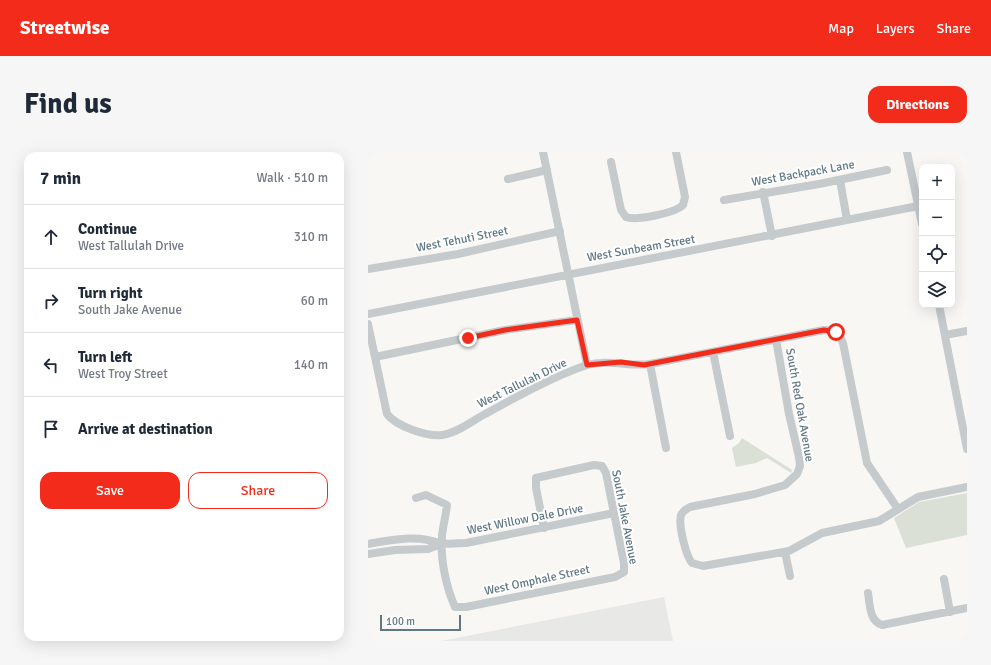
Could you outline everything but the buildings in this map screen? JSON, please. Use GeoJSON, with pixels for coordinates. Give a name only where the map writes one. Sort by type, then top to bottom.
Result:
{"type":"FeatureCollection","features":[{"type":"Feature","properties":{"kind":"street"},"geometry":{"type":"LineString","coordinates":[[543,152],[587,365]]}},
{"type":"Feature","properties":{"kind":"street"},"geometry":{"type":"LineString","coordinates":[[611,162],[621,210],[626,217],[635,219],[676,211],[683,206],[684,197],[676,152]]}},
{"type":"Feature","properties":{"kind":"street"},"geometry":{"type":"LineString","coordinates":[[907,152],[919,210]]}},
{"type":"Feature","properties":{"kind":"street"},"geometry":{"type":"LineString","coordinates":[[508,179],[547,170]]}},
{"type":"Feature","properties":{"kind":"street","name":"West Backpack Lane"},"geometry":{"type":"LineString","coordinates":[[724,200],[763,192],[840,180],[887,170]]}},
{"type":"Feature","properties":{"kind":"street"},"geometry":{"type":"LineString","coordinates":[[840,180],[847,220]]}},
{"type":"Feature","properties":{"kind":"street"},"geometry":{"type":"LineString","coordinates":[[763,192],[772,236]]}},
{"type":"Feature","properties":{"kind":"street","name":"West Sunbeam Street"},"geometry":{"type":"LineString","coordinates":[[368,314],[604,266],[632,264],[918,206]]}},
{"type":"Feature","properties":{"kind":"street","name":"West Tehuti Street"},"geometry":{"type":"LineString","coordinates":[[368,269],[458,254],[560,231]]}},
{"type":"Feature","properties":{"kind":"street"},"geometry":{"type":"LineString","coordinates":[[940,308],[967,449]]}},
{"type":"Feature","properties":{"kind":"street"},"geometry":{"type":"LineString","coordinates":[[368,324],[375,357],[505,330],[577,320]]}},
{"type":"Feature","properties":{"kind":"street","name":"West Tallulah Drive"},"geometry":{"type":"LineString","coordinates":[[375,357],[385,410],[390,418],[398,424],[434,436],[443,435],[526,392],[587,365],[621,362],[639,365],[650,364],[824,330],[836,332],[843,344],[867,463],[898,509]]}},
{"type":"Feature","properties":{"kind":"street"},"geometry":{"type":"LineString","coordinates":[[945,335],[967,330]]}},
{"type":"Feature","properties":{"kind":"street","name":"South Red Oak Avenue"},"geometry":{"type":"LineString","coordinates":[[776,339],[789,414],[799,457],[800,466],[797,474],[784,485],[755,494],[690,506],[682,513],[680,522],[687,556],[692,563],[703,566],[785,552]]}},
{"type":"Feature","properties":{"kind":"street"},"geometry":{"type":"LineString","coordinates":[[713,352],[730,436]]}},
{"type":"Feature","properties":{"kind":"street"},"geometry":{"type":"LineString","coordinates":[[650,364],[666,448]]}},
{"type":"Feature","properties":{"kind":"street","name":"South Jake Avenue"},"geometry":{"type":"LineString","coordinates":[[544,528],[536,488],[536,478],[594,465],[602,466],[606,472],[624,563],[624,572]]}},
{"type":"Feature","properties":{"kind":"street"},"geometry":{"type":"LineString","coordinates":[[790,576],[785,552],[822,534],[879,522],[918,497],[967,486]]}},
{"type":"Feature","properties":{"kind":"street"},"geometry":{"type":"LineString","coordinates":[[416,498],[426,495],[447,505],[441,544]]}},
{"type":"Feature","properties":{"kind":"street","name":"West Willow Dale Drive"},"geometry":{"type":"LineString","coordinates":[[368,554],[395,550],[428,549],[441,544],[466,543],[614,513]]}},
{"type":"Feature","properties":{"kind":"street","name":"West Willow Dale Drive"},"geometry":{"type":"LineString","coordinates":[[368,544],[394,540],[428,539],[441,544]]}},
{"type":"Feature","properties":{"kind":"street","name":"West Omphale Street"},"geometry":{"type":"LineString","coordinates":[[441,544],[450,597],[454,607],[466,607],[615,577],[624,572]]}},
{"type":"Feature","properties":{"kind":"street"},"geometry":{"type":"LineString","coordinates":[[944,579],[950,612]]}},
{"type":"Feature","properties":{"kind":"street"},"geometry":{"type":"LineString","coordinates":[[868,593],[872,617],[877,624],[882,625],[967,608]]}},
{"type":"Feature","properties":{"kind":"shaded area"},"geometry":{"type":"Polygon","coordinates":[[[742,438],[792,470],[791,473],[767,458],[756,463],[736,467],[732,448],[739,443],[742,438]]]}},
{"type":"Feature","properties":{"kind":"shaded area"},"geometry":{"type":"Polygon","coordinates":[[[967,493],[967,535],[906,548],[894,518],[919,502],[967,493]]]}},
{"type":"Feature","properties":{"kind":"shaded area"},"geometry":{"type":"Polygon","coordinates":[[[664,597],[673,641],[441,641],[664,597]]]}},
{"type":"Feature","properties":{"kind":"route"},"geometry":{"type":"LineString","coordinates":[[468,338],[505,330],[577,320],[587,365],[621,362],[644,365],[824,330],[836,332]]}}]}
